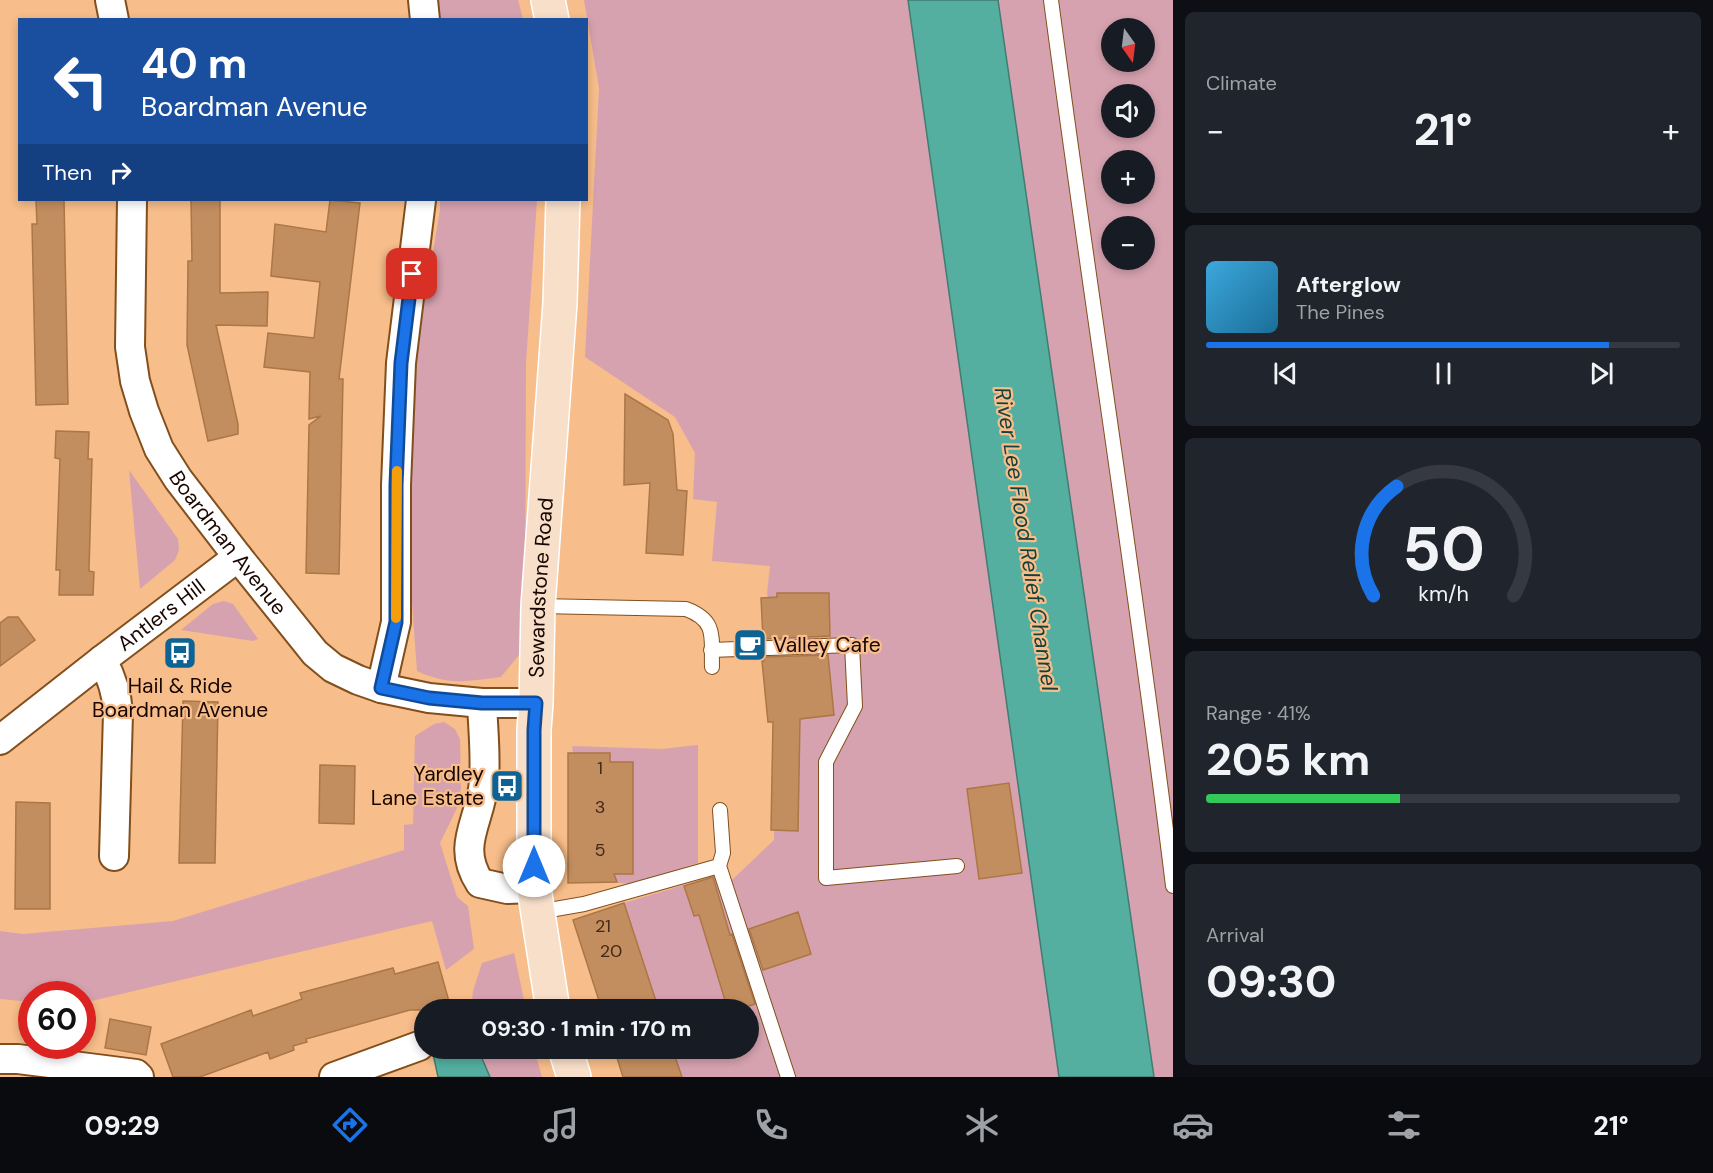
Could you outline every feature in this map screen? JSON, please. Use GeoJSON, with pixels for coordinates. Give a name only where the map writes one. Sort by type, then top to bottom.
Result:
{"type":"FeatureCollection","features":[{"type":"Feature","properties":{"kind":"main road"},"geometry":{"type":"LineString","coordinates":[[548,0],[552,18]]}},
{"type":"Feature","properties":{"kind":"main road","name":"Sewardstone Road"},"geometry":{"type":"LineString","coordinates":[[551,999],[535,900],[534,730],[538,606],[560,303],[563,201]]}},
{"type":"Feature","properties":{"kind":"main road"},"geometry":{"type":"LineString","coordinates":[[568,1059],[574,1077]]}},
{"type":"Feature","properties":{"kind":"street"},"geometry":{"type":"LineString","coordinates":[[111,0],[114,18]]}},
{"type":"Feature","properties":{"kind":"street"},"geometry":{"type":"LineString","coordinates":[[423,0],[425,18]]}},
{"type":"Feature","properties":{"kind":"street","name":"Boardman Avenue"},"geometry":{"type":"LineString","coordinates":[[132,201],[130,347],[135,381],[159,449],[178,479],[238,557],[315,652],[333,668],[381,688],[429,698],[482,703],[536,703]]}},
{"type":"Feature","properties":{"kind":"street"},"geometry":{"type":"LineString","coordinates":[[381,688],[396,622],[396,485],[401,363],[421,201]]}},
{"type":"Feature","properties":{"kind":"street","name":"Antlers Hill"},"geometry":{"type":"LineString","coordinates":[[0,741],[238,557]]}},
{"type":"Feature","properties":{"kind":"street"},"geometry":{"type":"LineString","coordinates":[[102,660],[112,679],[117,696],[114,856]]}},
{"type":"Feature","properties":{"kind":"street"},"geometry":{"type":"LineString","coordinates":[[482,703],[484,783],[468,850],[472,871],[480,883],[507,889],[535,900]]}},
{"type":"Feature","properties":{"kind":"street"},"geometry":{"type":"LineString","coordinates":[[333,1077],[414,1048]]}},
{"type":"Feature","properties":{"kind":"street"},"geometry":{"type":"LineString","coordinates":[[0,1059],[136,1074],[139,1077]]}},
{"type":"Feature","properties":{"kind":"lane"},"geometry":{"type":"LineString","coordinates":[[1051,0],[1080,222],[1151,706],[1173,886]]}},
{"type":"Feature","properties":{"kind":"lane"},"geometry":{"type":"LineString","coordinates":[[538,606],[686,609],[700,614],[706,620],[711,632],[712,667]]}},
{"type":"Feature","properties":{"kind":"lane"},"geometry":{"type":"LineString","coordinates":[[711,651],[852,645],[855,706],[826,762],[826,878],[957,866]]}},
{"type":"Feature","properties":{"kind":"lane"},"geometry":{"type":"LineString","coordinates":[[720,810],[723,853],[719,866],[788,1077]]}},
{"type":"Feature","properties":{"kind":"lane"},"geometry":{"type":"LineString","coordinates":[[535,900],[584,904],[719,866]]}},
{"type":"Feature","properties":{"kind":"shaded area"},"geometry":{"type":"Polygon","coordinates":[[[438,0],[518,0],[523,18],[438,18],[438,0]]]}},
{"type":"Feature","properties":{"kind":"shaded area"},"geometry":{"type":"Polygon","coordinates":[[[584,0],[908,0],[1059,1077],[682,1077],[676,1059],[759,1059],[759,999],[656,999],[624,903],[714,876],[732,880],[774,840],[775,734],[798,728],[767,593],[770,566],[712,561],[717,502],[693,499],[695,453],[675,417],[585,357],[599,88],[584,0]]]}},
{"type":"Feature","properties":{"kind":"shaded area"},"geometry":{"type":"Polygon","coordinates":[[[998,0],[1173,0],[1173,1077],[1154,1077],[998,0]]]}},
{"type":"Feature","properties":{"kind":"shaded area"},"geometry":{"type":"Polygon","coordinates":[[[440,201],[537,201],[526,363],[525,619],[519,655],[501,677],[468,681],[449,681],[417,671],[405,507],[416,354],[440,201]]]}},
{"type":"Feature","properties":{"kind":"shaded area"},"geometry":{"type":"Polygon","coordinates":[[[129,470],[178,539],[179,550],[175,560],[140,589],[129,470]]]}},
{"type":"Feature","properties":{"kind":"shaded area"},"geometry":{"type":"Polygon","coordinates":[[[224,601],[233,604],[258,639],[253,641],[181,630],[213,604],[224,601]]]}},
{"type":"Feature","properties":{"kind":"shaded area"},"geometry":{"type":"Polygon","coordinates":[[[444,722],[455,729],[460,739],[461,787],[458,806],[440,843],[457,897],[468,906],[474,949],[446,970],[432,921],[96,1000],[96,981],[18,981],[18,1001],[0,999],[0,931],[23,934],[173,921],[404,850],[404,825],[413,824],[415,736],[434,724],[444,722]]]}},
{"type":"Feature","properties":{"kind":"shaded area"},"geometry":{"type":"Polygon","coordinates":[[[698,745],[698,863],[632,884],[611,882],[611,874],[633,874],[632,762],[610,762],[609,753],[573,753],[572,746],[662,749],[698,745]]]}},
{"type":"Feature","properties":{"kind":"shaded area"},"geometry":{"type":"Polygon","coordinates":[[[514,953],[524,999],[472,999],[482,963],[514,953]]]}},
{"type":"Feature","properties":{"kind":"shaded area"},"geometry":{"type":"Polygon","coordinates":[[[482,1059],[537,1059],[542,1077],[490,1077],[482,1059]]]}},
{"type":"Feature","properties":{"kind":"water","name":"River Lee Flood Relief Channel"},"geometry":{"type":"Polygon","coordinates":[[[908,0],[998,0],[1154,1077],[1059,1077],[908,0]]]}},
{"type":"Feature","properties":{"kind":"water"},"geometry":{"type":"Polygon","coordinates":[[[434,1059],[482,1059],[490,1077],[438,1077],[434,1059]]]}},
{"type":"Feature","properties":{"kind":"building"},"geometry":{"type":"Polygon","coordinates":[[[36,201],[64,201],[68,404],[36,405],[32,224],[37,224],[36,201]]]}},
{"type":"Feature","properties":{"kind":"building"},"geometry":{"type":"Polygon","coordinates":[[[191,201],[220,201],[220,293],[268,292],[267,326],[216,325],[238,424],[238,434],[208,441],[187,345],[188,261],[192,261],[191,201]]]}},
{"type":"Feature","properties":{"kind":"building"},"geometry":{"type":"Polygon","coordinates":[[[330,201],[360,203],[339,379],[343,379],[339,574],[306,573],[309,425],[321,416],[309,419],[310,372],[264,367],[268,333],[314,338],[320,282],[271,276],[275,224],[326,232],[330,201]]]}},
{"type":"Feature","properties":{"kind":"building"},"geometry":{"type":"Polygon","coordinates":[[[625,394],[668,420],[673,434],[677,490],[687,491],[683,555],[646,553],[650,483],[624,485],[625,394]]]}},
{"type":"Feature","properties":{"kind":"building"},"geometry":{"type":"Polygon","coordinates":[[[56,431],[89,432],[88,459],[92,459],[89,571],[94,572],[93,595],[59,595],[60,570],[56,570],[60,459],[55,458],[56,431]]]}},
{"type":"Feature","properties":{"kind":"building"},"geometry":{"type":"Polygon","coordinates":[[[777,593],[829,593],[830,636],[763,639],[761,598],[777,597],[777,593]]]}},
{"type":"Feature","properties":{"kind":"building"},"geometry":{"type":"Polygon","coordinates":[[[8,617],[18,617],[35,640],[0,666],[0,623],[8,617]]]}},
{"type":"Feature","properties":{"kind":"building"},"geometry":{"type":"Polygon","coordinates":[[[828,655],[834,715],[800,719],[798,831],[771,830],[773,722],[768,722],[762,661],[764,657],[828,655]]]}},
{"type":"Feature","properties":{"kind":"building"},"geometry":{"type":"Polygon","coordinates":[[[183,701],[218,702],[215,863],[179,863],[183,701]]]}},
{"type":"Feature","properties":{"kind":"building"},"geometry":{"type":"Polygon","coordinates":[[[568,753],[610,753],[610,762],[633,762],[633,874],[614,874],[617,882],[568,883],[568,753]]]}},
{"type":"Feature","properties":{"kind":"building"},"geometry":{"type":"Polygon","coordinates":[[[320,765],[355,766],[354,824],[319,823],[320,765]]]}},
{"type":"Feature","properties":{"kind":"building"},"geometry":{"type":"Polygon","coordinates":[[[1009,783],[1022,873],[979,879],[967,789],[1009,783]]]}},
{"type":"Feature","properties":{"kind":"building"},"geometry":{"type":"Polygon","coordinates":[[[16,802],[50,803],[50,909],[15,909],[16,802]]]}},
{"type":"Feature","properties":{"kind":"building"},"geometry":{"type":"Polygon","coordinates":[[[713,877],[730,935],[732,934],[753,999],[725,999],[699,915],[694,916],[684,886],[713,877]]]}},
{"type":"Feature","properties":{"kind":"building"},"geometry":{"type":"Polygon","coordinates":[[[624,903],[655,999],[598,999],[573,920],[624,903]]]}},
{"type":"Feature","properties":{"kind":"building"},"geometry":{"type":"Polygon","coordinates":[[[798,912],[811,954],[763,970],[749,929],[798,912]]]}},
{"type":"Feature","properties":{"kind":"building"},"geometry":{"type":"Polygon","coordinates":[[[438,962],[448,999],[414,999],[414,1010],[306,1039],[307,1042],[293,1046],[294,1050],[270,1059],[268,1052],[200,1077],[173,1077],[161,1044],[251,1010],[253,1016],[302,999],[300,993],[393,968],[395,974],[438,962]]]}},
{"type":"Feature","properties":{"kind":"building"},"geometry":{"type":"Polygon","coordinates":[[[110,1019],[151,1027],[146,1055],[105,1048],[110,1019]]]}},
{"type":"Feature","properties":{"kind":"building"},"geometry":{"type":"Polygon","coordinates":[[[617,1059],[676,1059],[682,1077],[623,1077],[617,1059]]]}},
{"type":"Feature","properties":{"kind":"slow traffic"},"geometry":{"type":"LineString","coordinates":[[396,618],[397,471]]}},
{"type":"Feature","properties":{"kind":"place","name":"Valley Cafe"},"geometry":{"type":"Point","coordinates":[750,645]}},
{"type":"Feature","properties":{"kind":"place","name":"Hail & Ride Boardman Avenue"},"geometry":{"type":"Point","coordinates":[180,653]}},
{"type":"Feature","properties":{"kind":"place","name":"Yardley Lane Estate"},"geometry":{"type":"Point","coordinates":[507,786]}},
{"type":"Feature","properties":{"kind":"route"},"geometry":{"type":"LineString","coordinates":[[412,274],[401,363],[396,485],[396,622],[381,688],[429,698],[482,703],[536,703],[534,866]]}}]}
